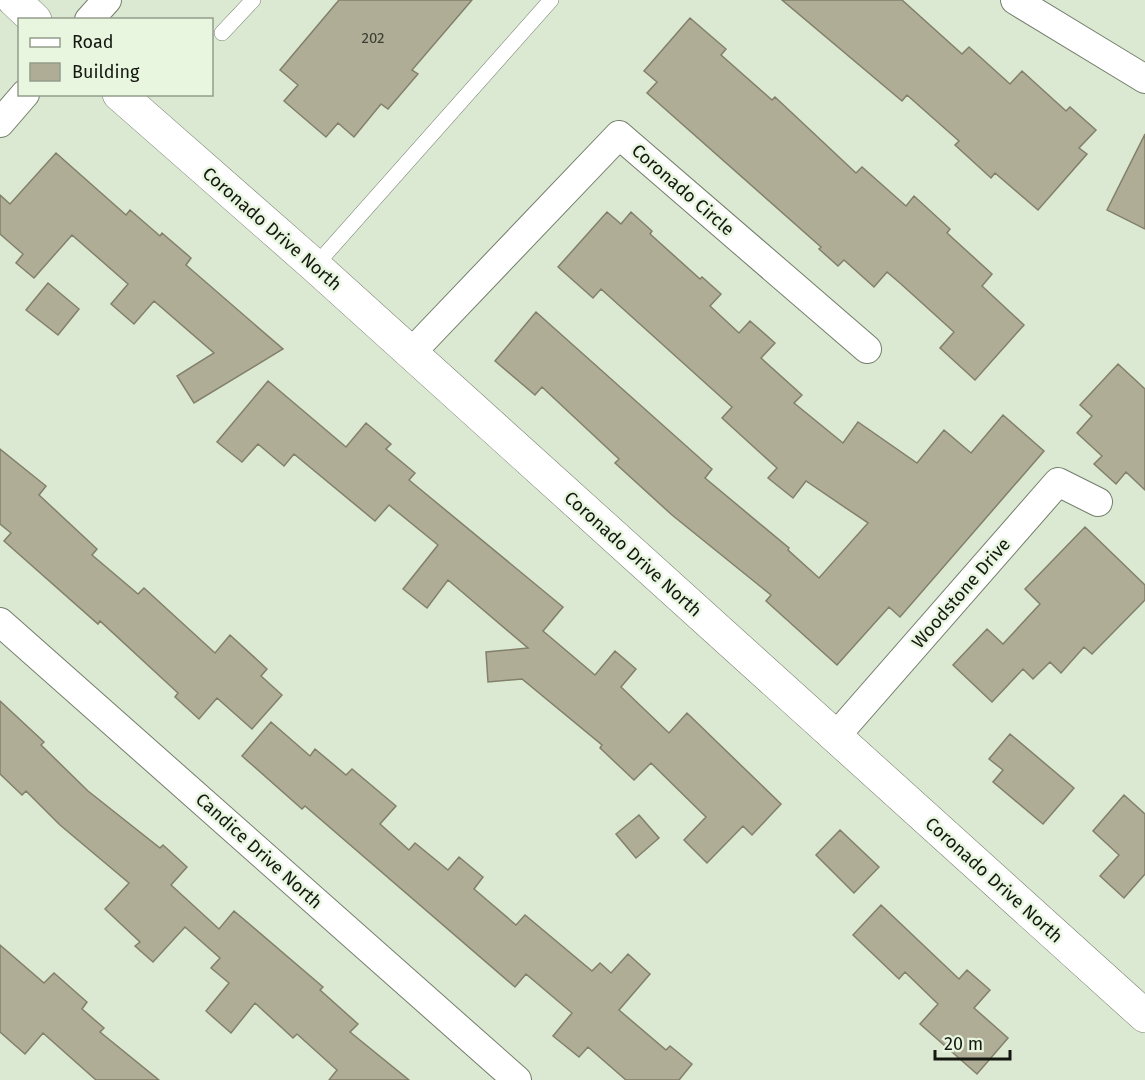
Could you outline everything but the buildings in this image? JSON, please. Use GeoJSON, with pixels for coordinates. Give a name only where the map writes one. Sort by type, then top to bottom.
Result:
{"type":"FeatureCollection","features":[{"type":"Feature","properties":{"kind":"street"},"geometry":{"type":"LineString","coordinates":[[14,0],[33,18]]}},
{"type":"Feature","properties":{"kind":"street"},"geometry":{"type":"LineString","coordinates":[[91,18],[106,0]]}},
{"type":"Feature","properties":{"kind":"street"},"geometry":{"type":"LineString","coordinates":[[1015,0],[1145,79]]}},
{"type":"Feature","properties":{"kind":"street"},"geometry":{"type":"LineString","coordinates":[[0,123],[23,96]]}},
{"type":"Feature","properties":{"kind":"street","name":"Coronado Drive North"},"geometry":{"type":"LineString","coordinates":[[121,96],[315,266],[1145,1016]]}},
{"type":"Feature","properties":{"kind":"street","name":"Coronado Circle"},"geometry":{"type":"LineString","coordinates":[[410,354],[619,135],[867,349]]}},
{"type":"Feature","properties":{"kind":"street","name":"Woodstone Drive"},"geometry":{"type":"LineString","coordinates":[[835,737],[1058,482],[1098,502]]}},
{"type":"Feature","properties":{"kind":"street","name":"Candice Drive North"},"geometry":{"type":"LineString","coordinates":[[0,622],[517,1080]]}},
{"type":"Feature","properties":{"kind":"lane"},"geometry":{"type":"LineString","coordinates":[[222,33],[253,0]]}},
{"type":"Feature","properties":{"kind":"lane"},"geometry":{"type":"LineString","coordinates":[[315,266],[550,0]]}}]}
